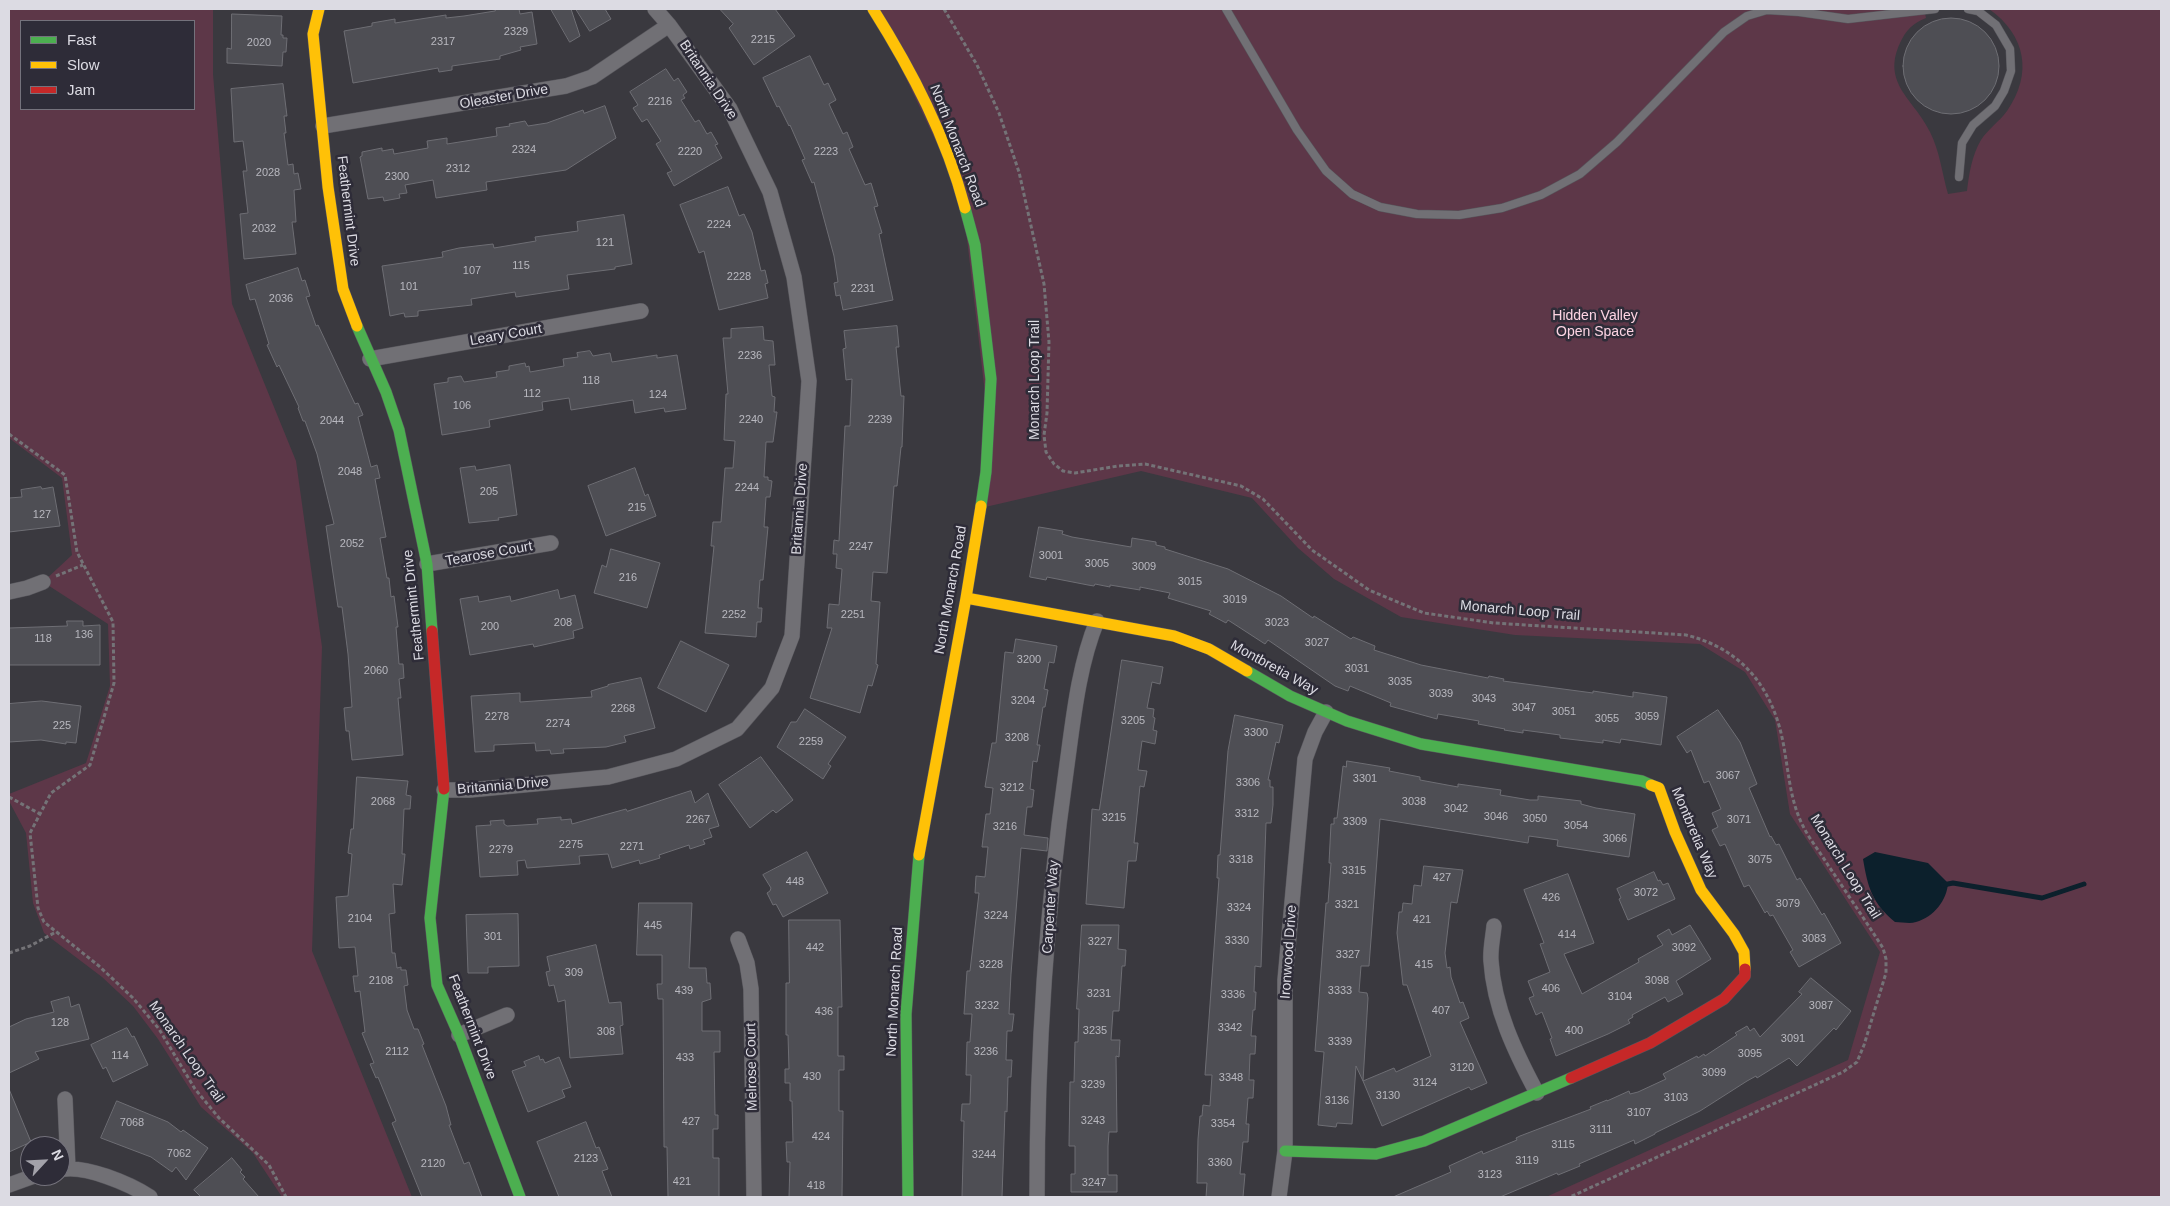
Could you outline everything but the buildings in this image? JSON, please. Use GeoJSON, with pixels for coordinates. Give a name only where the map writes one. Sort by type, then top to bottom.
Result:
{"type":"FeatureCollection","features":[{"type":"Feature","properties":{"kind":"street","name":"Feathermint Drive"},"geometry":{"type":"LineString","coordinates":[[319,9],[313,34],[328,187],[343,289],[370,359],[386,392],[399,430],[427,564],[444,790],[430,918],[437,985],[459,1036],[520,1197]]}},
{"type":"Feature","properties":{"kind":"street","name":"Britannia Drive"},"geometry":{"type":"LineString","coordinates":[[444,790],[470,790],[608,777],[676,759],[737,729],[772,688],[792,636],[809,381],[794,277],[770,192],[730,109],[669,25],[654,9]]}},
{"type":"Feature","properties":{"kind":"street","name":"North Monarch Road"},"geometry":{"type":"LineString","coordinates":[[873,9],[905,60],[931,113],[962,196],[975,245],[991,378],[986,472],[966,598],[920,844],[906,1014],[908,1197]]}},
{"type":"Feature","properties":{"kind":"street","name":"Oleaster Drive"},"geometry":{"type":"LineString","coordinates":[[323,126],[566,86],[592,77],[669,25]]}},
{"type":"Feature","properties":{"kind":"street","name":"Leary Court"},"geometry":{"type":"LineString","coordinates":[[370,359],[642,311]]}},
{"type":"Feature","properties":{"kind":"street","name":"Tearose Court"},"geometry":{"type":"LineString","coordinates":[[427,564],[551,543]]}},
{"type":"Feature","properties":{"kind":"street"},"geometry":{"type":"LineString","coordinates":[[9,592],[44,582]]}},
{"type":"Feature","properties":{"kind":"street","name":"Montbretia Way"},"geometry":{"type":"LineString","coordinates":[[966,598],[1174,636],[1209,649],[1290,696],[1326,712],[1347,721],[1421,744],[1642,781],[1659,788],[1675,832],[1701,890],[1734,934],[1744,952],[1745,976],[1724,999],[1650,1043],[1424,1141],[1376,1154],[1285,1151]]}},
{"type":"Feature","properties":{"kind":"street","name":"Carpenter Way"},"geometry":{"type":"LineString","coordinates":[[1036,1197],[1039,1062],[1056,843],[1072,730],[1088,644],[1097,621]]}},
{"type":"Feature","properties":{"kind":"street","name":"Ironwood Drive"},"geometry":{"type":"LineString","coordinates":[[1279,1197],[1285,1151],[1285,980],[1305,759],[1315,732],[1326,712]]}},
{"type":"Feature","properties":{"kind":"street"},"geometry":{"type":"LineString","coordinates":[[1494,926],[1490,958],[1493,984],[1501,1014],[1536,1093]]}},
{"type":"Feature","properties":{"kind":"street","name":"Melrose Court"},"geometry":{"type":"LineString","coordinates":[[738,939],[747,963],[751,989],[754,1197]]}},
{"type":"Feature","properties":{"kind":"street"},"geometry":{"type":"LineString","coordinates":[[459,1036],[507,1015]]}},
{"type":"Feature","properties":{"kind":"street"},"geometry":{"type":"LineString","coordinates":[[64,1136],[65,1099]]}},
{"type":"Feature","properties":{"kind":"street"},"geometry":{"type":"LineString","coordinates":[[70,1170],[108,1177],[150,1197]]}},
{"type":"Feature","properties":{"kind":"lane"},"geometry":{"type":"LineString","coordinates":[[1226,9],[1297,130],[1326,172],[1352,194],[1380,207],[1417,214],[1459,215],[1510,206],[1541,195],[1580,174],[1617,142],[1724,32],[1747,16],[1767,10],[1799,12],[1848,19],[1935,9]]}},
{"type":"Feature","properties":{"kind":"lane"},"geometry":{"type":"LineString","coordinates":[[1959,176],[1962,143],[1973,125],[1995,106],[2004,91],[2011,71],[2010,49],[1996,25],[1978,11],[1968,9]]}},
{"type":"Feature","properties":{"kind":"path","name":"Monarch Loop Trail"},"geometry":{"type":"LineString","coordinates":[[944,9],[977,65],[999,113],[1019,172],[1044,284],[1049,342],[1047,413],[1044,435],[1046,452],[1054,464],[1063,471],[1074,473],[1145,464],[1241,486],[1263,499],[1312,550],[1369,590],[1424,613],[1494,623],[1686,635],[1708,640],[1727,651],[1749,668],[1767,696],[1778,719],[1793,798],[1803,826],[1883,948],[1886,959],[1886,973],[1864,1045],[1857,1062],[1844,1072],[1570,1197]]}},
{"type":"Feature","properties":{"kind":"path","name":"Monarch Loop Trail"},"geometry":{"type":"LineString","coordinates":[[9,434],[65,475],[77,552],[113,622],[114,684],[90,765],[51,793],[30,833],[38,908],[44,922],[99,966],[133,998],[159,1029],[195,1089],[219,1118],[269,1165],[286,1197]]}},
{"type":"Feature","properties":{"kind":"path"},"geometry":{"type":"LineString","coordinates":[[44,582],[83,564]]}},
{"type":"Feature","properties":{"kind":"path"},"geometry":{"type":"LineString","coordinates":[[9,797],[40,814]]}},
{"type":"Feature","properties":{"kind":"path"},"geometry":{"type":"LineString","coordinates":[[9,954],[30,946],[56,932]]}},
{"type":"Feature","properties":{"kind":"green space"},"geometry":{"type":"Polygon","coordinates":[[[9,9],[213,9],[213,74],[232,304],[296,461],[322,647],[312,951],[412,1197],[282,1197],[253,1153],[201,1107],[158,1039],[133,1006],[102,977],[44,933],[33,903],[26,833],[9,801],[9,794],[86,763],[110,686],[108,624],[43,582],[72,555],[62,478],[9,438],[9,9]]]}},
{"type":"Feature","properties":{"kind":"green space","name":"Hidden Valley Open Space"},"geometry":{"type":"Polygon","coordinates":[[[873,9],[1924,9],[1926,18],[1910,28],[1900,43],[1895,57],[1895,70],[1897,81],[1902,91],[1930,132],[1939,155],[1948,194],[1967,191],[1975,152],[1984,136],[2007,111],[2020,83],[2022,56],[2018,43],[2001,19],[1989,9],[2161,9],[2161,1197],[1546,1197],[1848,1060],[1880,952],[1790,814],[1775,720],[1745,672],[1700,644],[1515,635],[1401,617],[1334,579],[1298,548],[1252,498],[1141,471],[981,508],[989,428],[962,196],[873,9]]]}},
{"type":"Feature","properties":{"kind":"water"},"geometry":{"type":"Polygon","coordinates":[[[1875,852],[1928,863],[1948,883],[1945,896],[1934,912],[1923,920],[1911,923],[1895,922],[1887,915],[1876,901],[1869,887],[1863,859],[1875,852]]]}},
{"type":"Feature","properties":{"kind":"waterway"},"geometry":{"type":"LineString","coordinates":[[1943,885],[1953,883],[2042,898],[2084,884]]}},
{"type":"Feature","properties":{"kind":"traffic: fast"},"geometry":{"type":"LineString","coordinates":[[965,208],[975,245],[991,379],[986,472],[981,506]]}},
{"type":"Feature","properties":{"kind":"traffic: fast"},"geometry":{"type":"LineString","coordinates":[[357,326],[386,392],[399,430],[427,564],[432,631]]}},
{"type":"Feature","properties":{"kind":"traffic: fast"},"geometry":{"type":"LineString","coordinates":[[1247,671],[1290,696],[1347,721],[1421,744],[1642,781],[1651,785]]}},
{"type":"Feature","properties":{"kind":"traffic: fast"},"geometry":{"type":"LineString","coordinates":[[444,789],[430,918],[437,985],[459,1035],[520,1197]]}},
{"type":"Feature","properties":{"kind":"traffic: fast"},"geometry":{"type":"LineString","coordinates":[[908,1197],[906,1014],[919,855]]}},
{"type":"Feature","properties":{"kind":"traffic: fast"},"geometry":{"type":"LineString","coordinates":[[1285,1151],[1376,1154],[1424,1141],[1571,1078]]}},
{"type":"Feature","properties":{"kind":"traffic: slow"},"geometry":{"type":"LineString","coordinates":[[319,9],[313,34],[328,187],[343,289],[357,326]]}},
{"type":"Feature","properties":{"kind":"traffic: slow"},"geometry":{"type":"LineString","coordinates":[[873,9],[914,80],[938,130],[965,208]]}},
{"type":"Feature","properties":{"kind":"traffic: slow"},"geometry":{"type":"LineString","coordinates":[[919,855],[981,506]]}},
{"type":"Feature","properties":{"kind":"traffic: slow"},"geometry":{"type":"LineString","coordinates":[[966,598],[1174,636],[1209,649],[1247,671]]}},
{"type":"Feature","properties":{"kind":"traffic: slow"},"geometry":{"type":"LineString","coordinates":[[1651,785],[1659,788],[1675,832],[1701,890],[1734,934],[1744,952],[1745,969]]}},
{"type":"Feature","properties":{"kind":"traffic: jam"},"geometry":{"type":"LineString","coordinates":[[432,631],[444,789]]}},
{"type":"Feature","properties":{"kind":"traffic: jam"},"geometry":{"type":"LineString","coordinates":[[1571,1078],[1650,1043],[1724,999],[1745,976],[1745,969]]}}]}
